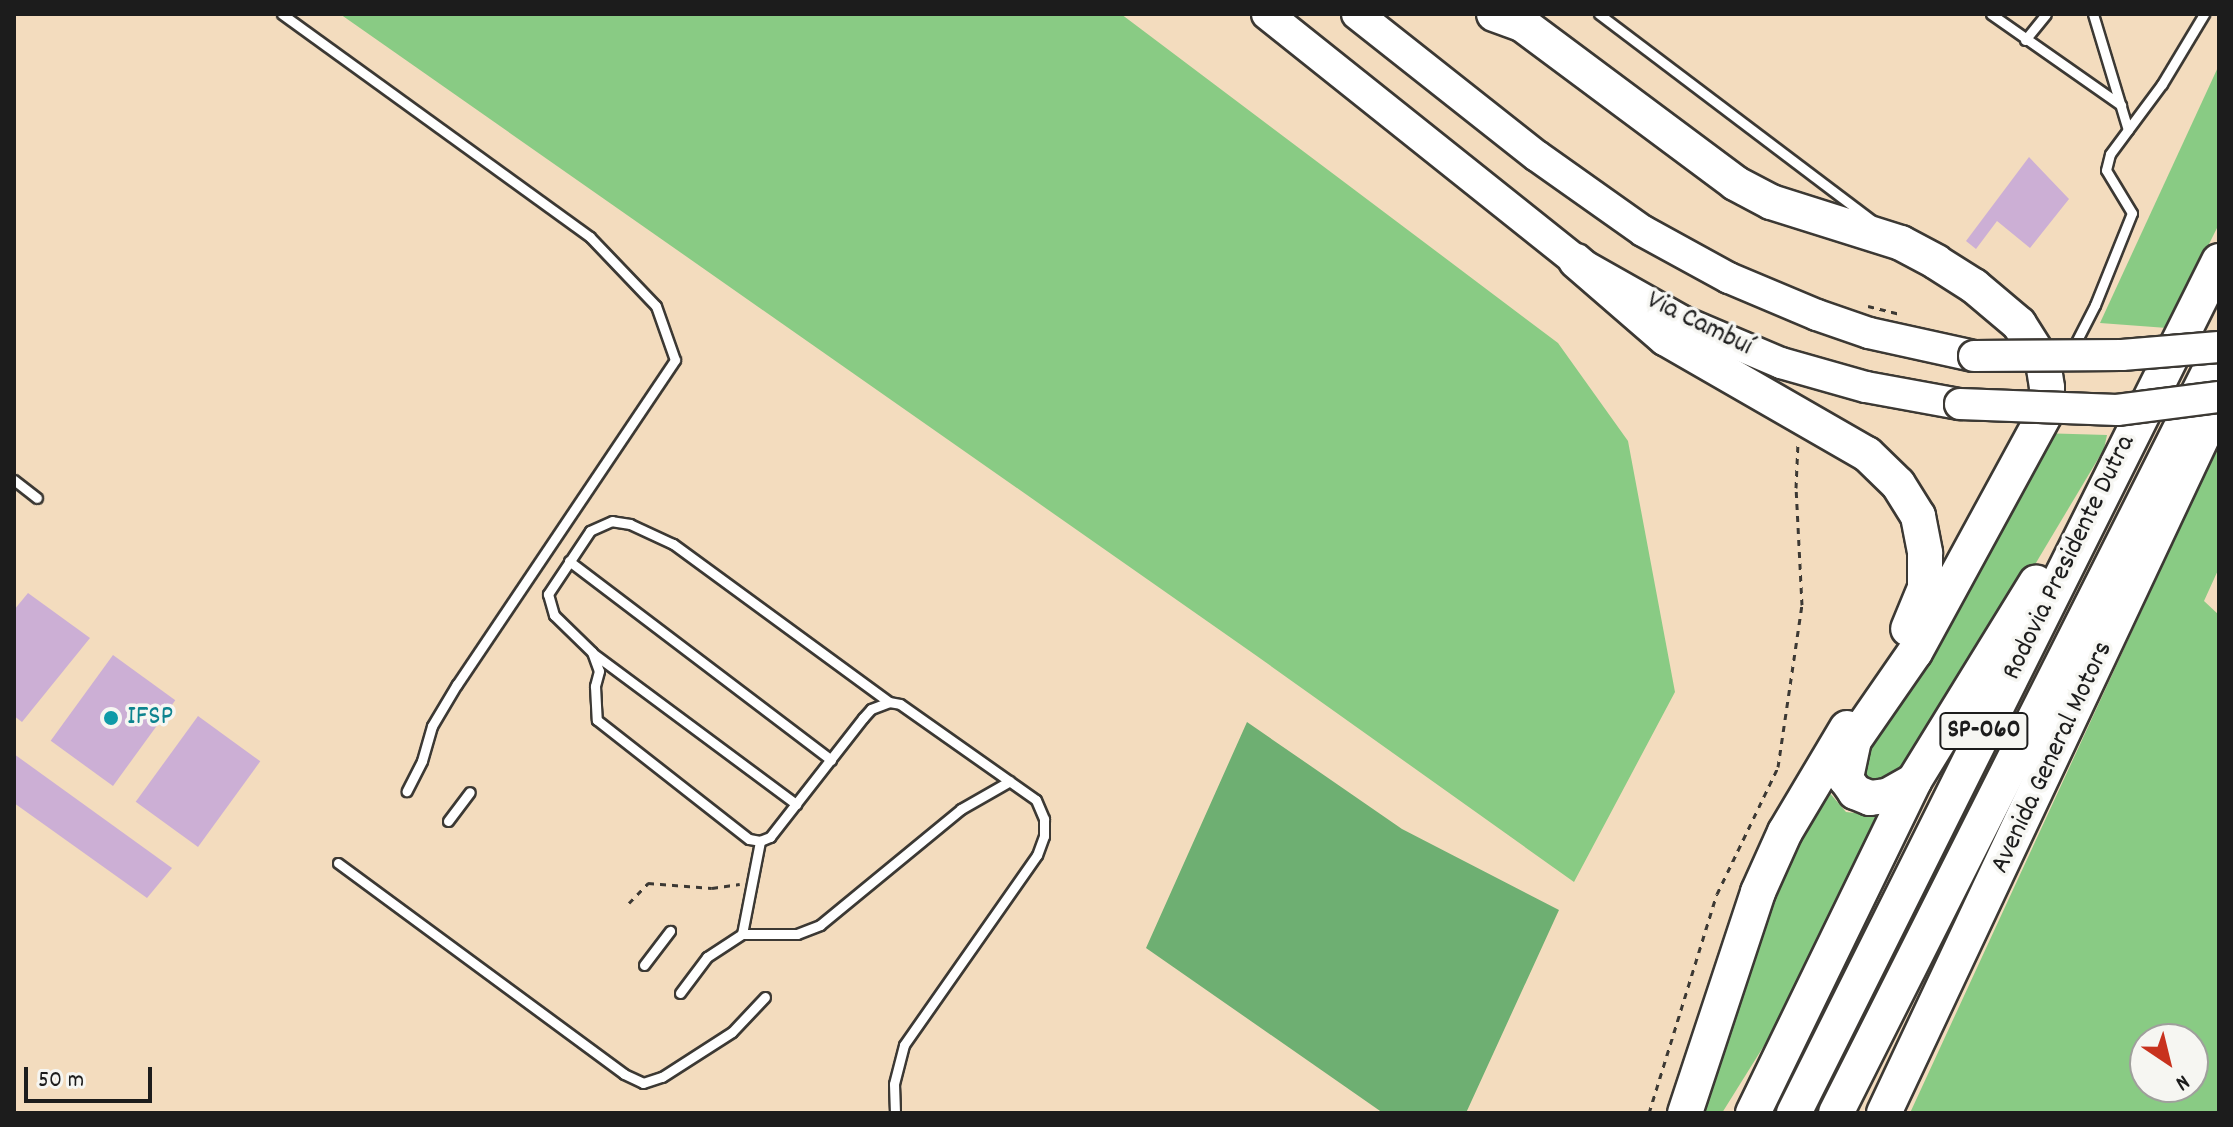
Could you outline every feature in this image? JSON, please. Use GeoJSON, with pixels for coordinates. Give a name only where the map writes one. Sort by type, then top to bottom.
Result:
{"type":"FeatureCollection","features":[{"type":"Feature","properties":{"kind":"highway"},"geometry":{"type":"LineString","coordinates":[[1508,17],[1735,183],[1771,202],[1901,243],[1974,286],[2019,324],[2054,378],[2045,414],[1934,618],[1854,740],[1846,779],[1855,792],[1870,798],[1887,796],[1914,781]]}},
{"type":"Feature","properties":{"kind":"highway"},"geometry":{"type":"LineString","coordinates":[[1576,261],[1665,338],[1867,454],[1898,484],[1918,516],[1925,553],[1925,588],[1912,622],[1785,832],[1734,959],[1685,1113]]}},
{"type":"Feature","properties":{"kind":"highway","name":"Rodovia Presidente Dutra"},"geometry":{"type":"LineString","coordinates":[[1794,1113],[2219,261]]}},
{"type":"Feature","properties":{"kind":"highway"},"geometry":{"type":"LineString","coordinates":[[1753,1113],[1914,781],[2085,504],[2174,348]]}},
{"type":"Feature","properties":{"kind":"highway","name":"Rodovia Presidente Dutra"},"geometry":{"type":"LineString","coordinates":[[1836,1113],[2219,349]]}},
{"type":"Feature","properties":{"kind":"highway","name":"Avenida General Motors"},"geometry":{"type":"LineString","coordinates":[[1884,1113],[2219,399]]}},
{"type":"Feature","properties":{"kind":"highway"},"geometry":{"type":"LineString","coordinates":[[1738,1113],[1808,1000]]}},
{"type":"Feature","properties":{"kind":"main road","name":"Via Cambuí"},"geometry":{"type":"LineString","coordinates":[[1267,14],[1576,261],[1682,321],[1781,363],[1866,387],[1960,404],[2117,410],[2219,399]]}},
{"type":"Feature","properties":{"kind":"main road","name":"Via Cambuí"},"geometry":{"type":"LineString","coordinates":[[1357,14],[1537,156],[1643,231],[1729,278],[1817,315],[1869,333],[1974,356],[2122,355],[2219,349]]}},
{"type":"Feature","properties":{"kind":"lane"},"geometry":{"type":"LineString","coordinates":[[282,14],[590,237],[656,306],[675,360],[457,684],[432,726],[422,761],[407,791]]}},
{"type":"Feature","properties":{"kind":"lane"},"geometry":{"type":"LineString","coordinates":[[1599,14],[1901,243]]}},
{"type":"Feature","properties":{"kind":"lane"},"geometry":{"type":"LineString","coordinates":[[1991,14],[2121,105]]}},
{"type":"Feature","properties":{"kind":"lane"},"geometry":{"type":"LineString","coordinates":[[2025,40],[2046,14]]}},
{"type":"Feature","properties":{"kind":"lane"},"geometry":{"type":"LineString","coordinates":[[2093,14],[2128,130]]}},
{"type":"Feature","properties":{"kind":"lane"},"geometry":{"type":"LineString","coordinates":[[2054,378],[2095,305],[2132,213],[2106,170],[2110,154],[2162,84],[2204,14]]}},
{"type":"Feature","properties":{"kind":"lane"},"geometry":{"type":"LineString","coordinates":[[14,480],[37,498]]}},
{"type":"Feature","properties":{"kind":"lane"},"geometry":{"type":"LineString","coordinates":[[796,804],[592,652],[554,615],[548,604],[548,594],[590,531],[612,521],[630,524],[673,544],[889,702],[900,704],[1036,800],[1044,819],[1044,836],[1037,855],[904,1045],[894,1084],[895,1113]]}},
{"type":"Feature","properties":{"kind":"lane"},"geometry":{"type":"LineString","coordinates":[[569,561],[831,760]]}},
{"type":"Feature","properties":{"kind":"lane"},"geometry":{"type":"LineString","coordinates":[[592,652],[599,671],[595,686],[597,720],[749,839],[760,841],[770,837],[871,709],[889,702]]}},
{"type":"Feature","properties":{"kind":"lane"},"geometry":{"type":"LineString","coordinates":[[680,993],[707,957],[742,934],[797,934],[820,925],[961,809],[1010,781]]}},
{"type":"Feature","properties":{"kind":"lane"},"geometry":{"type":"LineString","coordinates":[[448,821],[470,792]]}},
{"type":"Feature","properties":{"kind":"lane"},"geometry":{"type":"LineString","coordinates":[[742,934],[760,841]]}},
{"type":"Feature","properties":{"kind":"lane"},"geometry":{"type":"LineString","coordinates":[[338,863],[613,1066],[643,1083],[662,1077],[732,1032],[765,997]]}},
{"type":"Feature","properties":{"kind":"lane"},"geometry":{"type":"LineString","coordinates":[[644,965],[670,931]]}},
{"type":"Feature","properties":{"kind":"path"},"geometry":{"type":"LineString","coordinates":[[1649,1113],[1661,1085],[1717,894],[1778,767],[1802,605],[1796,488],[1799,416]]}},
{"type":"Feature","properties":{"kind":"path"},"geometry":{"type":"LineString","coordinates":[[629,903],[648,883],[712,888],[751,882]]}},
{"type":"Feature","properties":{"kind":"green space"},"geometry":{"type":"Polygon","coordinates":[[[340,14],[1121,14],[1558,343],[1628,441],[1675,692],[1574,882],[1254,654],[340,14]]]}},
{"type":"Feature","properties":{"kind":"green space"},"geometry":{"type":"Polygon","coordinates":[[[2219,65],[2219,224],[2167,328],[2100,323],[2219,65]]]}},
{"type":"Feature","properties":{"kind":"green space"},"geometry":{"type":"Polygon","coordinates":[[[2039,433],[2107,435],[2104,449],[1994,633],[1887,796],[1847,763],[2039,433]]]}},
{"type":"Feature","properties":{"kind":"green space"},"geometry":{"type":"Polygon","coordinates":[[[2219,443],[2219,568],[2204,601],[2219,615],[2219,1111],[1910,1113],[2219,443]]]}},
{"type":"Feature","properties":{"kind":"green space"},"geometry":{"type":"Polygon","coordinates":[[[1247,722],[1402,829],[1559,910],[1466,1113],[1383,1113],[1146,948],[1247,722]]]}},
{"type":"Feature","properties":{"kind":"green space"},"geometry":{"type":"Polygon","coordinates":[[[1828,791],[1846,812],[1881,816],[1785,1012],[1722,1113],[1688,1113],[1761,892],[1828,791]]]}},
{"type":"Feature","properties":{"kind":"building"},"geometry":{"type":"Polygon","coordinates":[[[2029,157],[2069,199],[2030,248],[1997,221],[1976,249],[1966,241],[2029,157]]]}},
{"type":"Feature","properties":{"kind":"building","name":"IFSP"},"geometry":{"type":"Polygon","coordinates":[[[28,593],[90,638],[22,722],[14,716],[14,610],[28,593]]]}},
{"type":"Feature","properties":{"kind":"building","name":"IFSP"},"geometry":{"type":"Polygon","coordinates":[[[113,655],[175,700],[113,786],[51,741],[113,655]]]}},
{"type":"Feature","properties":{"kind":"building","name":"IFSP"},"geometry":{"type":"Polygon","coordinates":[[[198,716],[260,761],[198,847],[136,802],[198,716]]]}},
{"type":"Feature","properties":{"kind":"building","name":"IFSP"},"geometry":{"type":"Polygon","coordinates":[[[14,754],[172,868],[147,898],[14,803],[14,754]]]}},
{"type":"Feature","properties":{"kind":"place","name":"IFSP"},"geometry":{"type":"Point","coordinates":[111,718]}}]}
